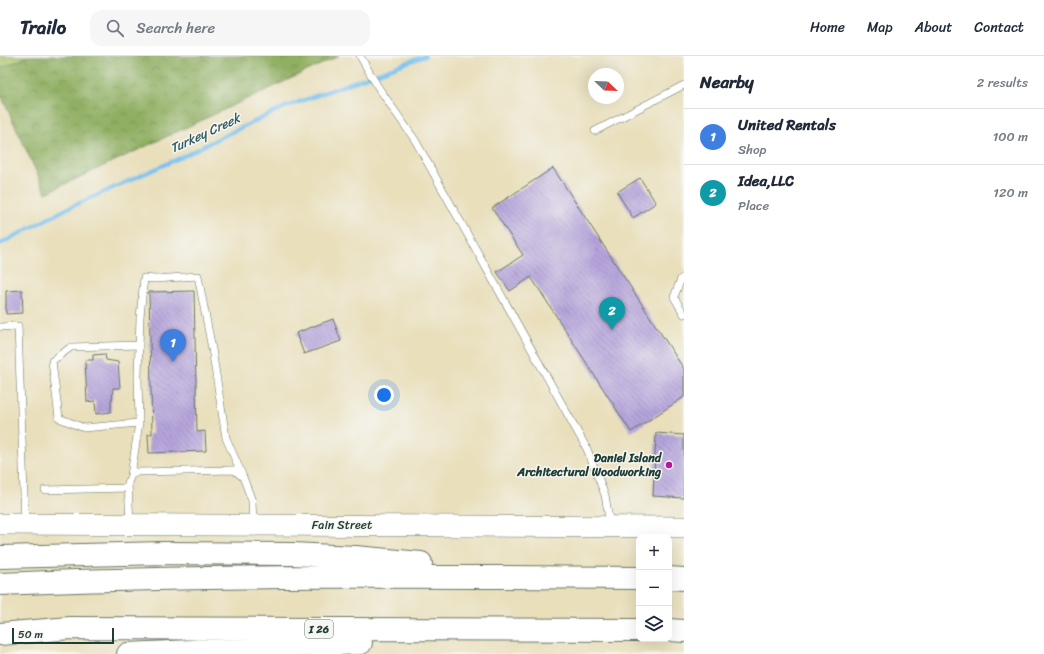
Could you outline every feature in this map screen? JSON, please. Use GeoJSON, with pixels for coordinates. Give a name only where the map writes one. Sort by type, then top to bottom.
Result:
{"type":"FeatureCollection","features":[{"type":"Feature","properties":{"kind":"highway"},"geometry":{"type":"LineString","coordinates":[[0,557],[164,553],[292,554],[355,557],[481,569],[537,577]]}},
{"type":"Feature","properties":{"kind":"highway"},"geometry":{"type":"LineString","coordinates":[[0,584],[94,580],[392,576],[636,578]]}},
{"type":"Feature","properties":{"kind":"highway"},"geometry":{"type":"LineString","coordinates":[[672,578],[684,579]]}},
{"type":"Feature","properties":{"kind":"highway","name":"I 26"},"geometry":{"type":"LineString","coordinates":[[0,634],[70,628],[636,630]]}},
{"type":"Feature","properties":{"kind":"highway"},"geometry":{"type":"LineString","coordinates":[[128,654],[496,637],[555,630]]}},
{"type":"Feature","properties":{"kind":"highway"},"geometry":{"type":"LineString","coordinates":[[672,630],[684,631]]}},
{"type":"Feature","properties":{"kind":"street","name":"Fain Street"},"geometry":{"type":"LineString","coordinates":[[0,524],[684,527]]}},
{"type":"Feature","properties":{"kind":"lane"},"geometry":{"type":"LineString","coordinates":[[362,59],[378,87],[415,140],[587,449],[605,495],[611,527]]}},
{"type":"Feature","properties":{"kind":"lane"},"geometry":{"type":"LineString","coordinates":[[595,131],[684,85]]}},
{"type":"Feature","properties":{"kind":"lane"},"geometry":{"type":"LineString","coordinates":[[130,525],[128,483],[131,475],[139,423],[139,345],[144,278],[155,280],[198,276],[212,349],[226,438],[252,501],[253,525]]}},
{"type":"Feature","properties":{"kind":"lane"},"geometry":{"type":"LineString","coordinates":[[684,277],[681,279],[674,297],[684,314]]}},
{"type":"Feature","properties":{"kind":"lane"},"geometry":{"type":"LineString","coordinates":[[0,327],[18,326],[25,524]]}},
{"type":"Feature","properties":{"kind":"lane"},"geometry":{"type":"LineString","coordinates":[[139,345],[71,347],[52,361],[59,418],[84,428],[139,423]]}},
{"type":"Feature","properties":{"kind":"lane"},"geometry":{"type":"LineString","coordinates":[[131,475],[137,472],[234,470],[243,477]]}},
{"type":"Feature","properties":{"kind":"lane"},"geometry":{"type":"LineString","coordinates":[[45,490],[128,488]]}},
{"type":"Feature","properties":{"kind":"green space"},"geometry":{"type":"Polygon","coordinates":[[[0,56],[29,56],[0,68],[0,56]]]}},
{"type":"Feature","properties":{"kind":"green space"},"geometry":{"type":"Polygon","coordinates":[[[29,56],[339,56],[46,193],[0,93],[0,68],[29,56]]]}},
{"type":"Feature","properties":{"kind":"building"},"geometry":{"type":"Polygon","coordinates":[[[553,168],[684,369],[684,397],[631,432],[531,277],[510,291],[497,272],[523,255],[492,208],[553,168]]]}},
{"type":"Feature","properties":{"kind":"building"},"geometry":{"type":"Polygon","coordinates":[[[640,178],[656,203],[633,218],[617,192],[640,178]]]}},
{"type":"Feature","properties":{"kind":"building"},"geometry":{"type":"Polygon","coordinates":[[[22,290],[23,313],[6,314],[6,291],[22,290]]]}},
{"type":"Feature","properties":{"kind":"building"},"geometry":{"type":"Polygon","coordinates":[[[194,291],[197,432],[205,431],[206,451],[149,453],[148,434],[152,434],[149,292],[194,291]]]}},
{"type":"Feature","properties":{"kind":"building"},"geometry":{"type":"Polygon","coordinates":[[[333,319],[341,341],[304,354],[296,333],[333,319]]]}},
{"type":"Feature","properties":{"kind":"building"},"geometry":{"type":"Polygon","coordinates":[[[105,354],[106,360],[118,362],[120,388],[113,388],[111,412],[96,414],[95,401],[87,402],[85,360],[93,360],[93,355],[105,354]]]}},
{"type":"Feature","properties":{"kind":"building","name":"Daniel Island Architectural Woodworking"},"geometry":{"type":"Polygon","coordinates":[[[656,433],[684,435],[684,498],[653,496],[656,433]]]}},
{"type":"Feature","properties":{"kind":"waterway","name":"Turkey Creek"},"geometry":{"type":"LineString","coordinates":[[0,244],[66,209],[184,156],[285,107],[425,56]]}},
{"type":"Feature","properties":{"kind":"place","name":"Idea,LLC"},"geometry":{"type":"Point","coordinates":[612,330]}},
{"type":"Feature","properties":{"kind":"place","name":"United Rentals"},"geometry":{"type":"Point","coordinates":[173,362]}},
{"type":"Feature","properties":{"kind":"place","name":"Daniel Island Architectural Woodworking"},"geometry":{"type":"Point","coordinates":[669,465]}}]}
